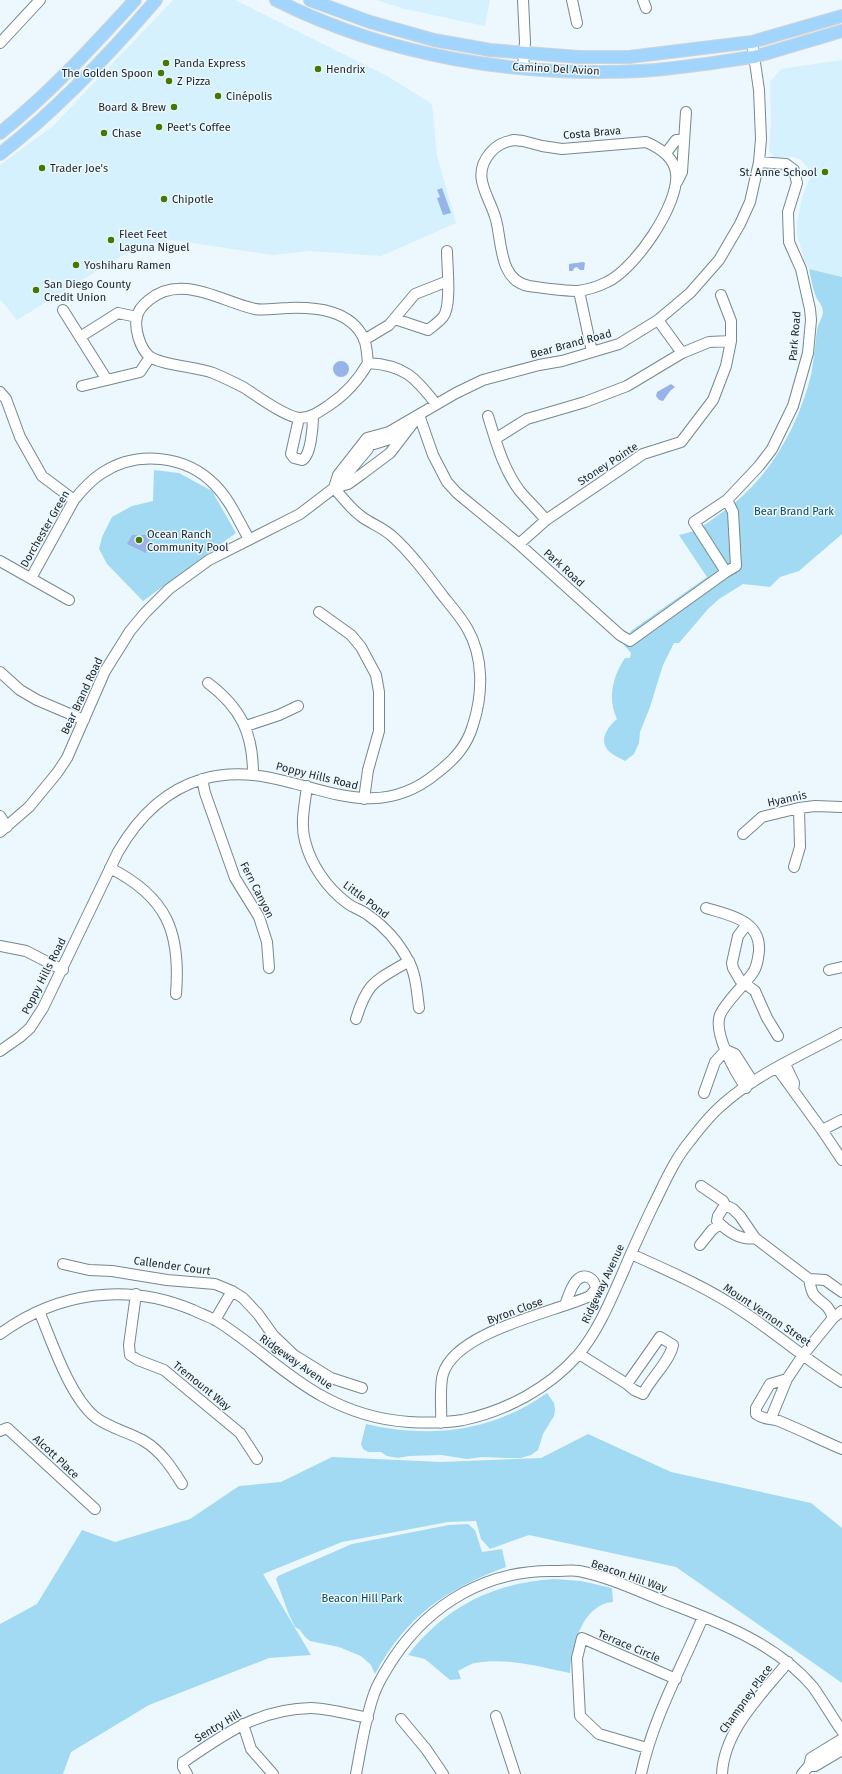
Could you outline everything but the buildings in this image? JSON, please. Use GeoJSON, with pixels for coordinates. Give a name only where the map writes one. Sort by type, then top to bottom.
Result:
{"type":"FeatureCollection","features":[{"type":"Feature","properties":{"kind":"main road"},"geometry":{"type":"LineString","coordinates":[[0,133],[47,94],[135,0]]}},
{"type":"Feature","properties":{"kind":"main road"},"geometry":{"type":"LineString","coordinates":[[0,154],[82,82],[156,0]]}},
{"type":"Feature","properties":{"kind":"main road","name":"Camino Del Avion"},"geometry":{"type":"LineString","coordinates":[[276,0],[304,14],[367,38],[466,62],[570,71],[640,71],[754,57],[842,31]]}},
{"type":"Feature","properties":{"kind":"main road","name":"Camino Del Avion"},"geometry":{"type":"LineString","coordinates":[[310,0],[370,22],[434,40],[490,50],[579,57],[629,57],[752,42],[842,16]]}},
{"type":"Feature","properties":{"kind":"street"},"geometry":{"type":"LineString","coordinates":[[0,43],[40,0]]}},
{"type":"Feature","properties":{"kind":"street"},"geometry":{"type":"LineString","coordinates":[[522,0],[525,24],[523,68]]}},
{"type":"Feature","properties":{"kind":"street"},"geometry":{"type":"LineString","coordinates":[[572,0],[577,23]]}},
{"type":"Feature","properties":{"kind":"street","name":"Bear Brand Road"},"geometry":{"type":"LineString","coordinates":[[334,488],[338,475],[366,449],[367,438],[389,432],[456,392],[482,380],[619,344],[658,320],[690,293],[719,260],[740,224],[750,202],[759,162],[761,110],[752,42]]}},
{"type":"Feature","properties":{"kind":"street"},"geometry":{"type":"LineString","coordinates":[[675,188],[682,172],[686,112]]}},
{"type":"Feature","properties":{"kind":"street"},"geometry":{"type":"LineString","coordinates":[[666,153],[676,140],[684,138]]}},
{"type":"Feature","properties":{"kind":"street","name":"Costa Brava"},"geometry":{"type":"LineString","coordinates":[[514,140],[562,149],[646,142],[657,146],[666,153],[676,173],[675,188],[666,210],[642,252],[625,269],[608,282],[579,291],[527,286],[518,281],[508,271],[502,255],[496,219],[482,185],[482,170],[484,161],[496,147],[504,142],[514,140]]}},
{"type":"Feature","properties":{"kind":"street","name":"Park Road"},"geometry":{"type":"LineString","coordinates":[[726,572],[694,522],[727,500],[772,449],[794,406],[808,353],[811,320],[808,294],[801,269],[789,242],[788,212],[797,183],[794,170],[786,164],[759,162]]}},
{"type":"Feature","properties":{"kind":"street"},"geometry":{"type":"LineString","coordinates":[[395,320],[428,330],[444,314],[448,281],[447,251]]}},
{"type":"Feature","properties":{"kind":"street"},"geometry":{"type":"LineString","coordinates":[[364,340],[383,330],[395,320],[415,294],[448,281]]}},
{"type":"Feature","properties":{"kind":"street"},"geometry":{"type":"LineString","coordinates":[[179,289],[208,293],[256,309],[312,307],[325,309],[357,327],[364,340],[368,362],[359,379],[346,394],[313,416],[299,418],[280,411],[225,377],[150,357],[140,340],[137,317],[142,306],[152,298],[165,291],[179,289]]}},
{"type":"Feature","properties":{"kind":"street"},"geometry":{"type":"LineString","coordinates":[[579,291],[592,352]]}},
{"type":"Feature","properties":{"kind":"street","name":"Stoney Pointe"},"geometry":{"type":"LineString","coordinates":[[519,544],[546,520],[643,454],[682,442],[713,400],[726,366],[731,340],[731,322],[721,295]]}},
{"type":"Feature","properties":{"kind":"street"},"geometry":{"type":"LineString","coordinates":[[63,310],[107,380]]}},
{"type":"Feature","properties":{"kind":"street"},"geometry":{"type":"LineString","coordinates":[[80,337],[118,313],[137,317]]}},
{"type":"Feature","properties":{"kind":"street"},"geometry":{"type":"LineString","coordinates":[[658,320],[682,353]]}},
{"type":"Feature","properties":{"kind":"street"},"geometry":{"type":"LineString","coordinates":[[495,439],[527,419],[585,402],[627,386],[682,353],[709,342],[731,340]]}},
{"type":"Feature","properties":{"kind":"street"},"geometry":{"type":"LineString","coordinates":[[82,386],[140,372],[150,357]]}},
{"type":"Feature","properties":{"kind":"street"},"geometry":{"type":"LineString","coordinates":[[368,362],[383,363],[411,375],[436,404]]}},
{"type":"Feature","properties":{"kind":"street"},"geometry":{"type":"LineString","coordinates":[[0,392],[6,399],[20,437],[42,476],[74,500]]}},
{"type":"Feature","properties":{"kind":"street","name":"Bear Brand Road"},"geometry":{"type":"LineString","coordinates":[[4,830],[29,807],[57,773],[67,758],[105,671],[130,631],[144,613],[169,589],[209,560],[300,514],[334,488],[348,484],[375,465],[390,453],[419,414]]}},
{"type":"Feature","properties":{"kind":"street","name":"Park Road"},"geometry":{"type":"LineString","coordinates":[[419,414],[433,455],[447,482],[457,493],[519,544],[620,635],[630,641],[736,566],[734,512],[727,500]]}},
{"type":"Feature","properties":{"kind":"street"},"geometry":{"type":"LineString","coordinates":[[299,418],[291,454],[294,458],[302,460],[307,456],[313,427],[313,416]]}},
{"type":"Feature","properties":{"kind":"street"},"geometry":{"type":"LineString","coordinates":[[488,416],[503,461],[511,477],[520,491],[546,520]]}},
{"type":"Feature","properties":{"kind":"street"},"geometry":{"type":"LineString","coordinates":[[375,465],[366,449],[393,438],[406,423]]}},
{"type":"Feature","properties":{"kind":"street","name":"Dorchester Green"},"geometry":{"type":"LineString","coordinates":[[31,578],[74,500],[95,478],[112,467],[141,459],[157,458],[171,460],[198,471],[216,486],[227,499],[250,539]]}},
{"type":"Feature","properties":{"kind":"street","name":"Poppy Hills Road"},"geometry":{"type":"LineString","coordinates":[[0,1051],[30,1028],[43,1008],[63,970],[110,868],[126,838],[144,815],[166,798],[202,779],[226,775],[253,774],[307,786],[337,796],[364,799],[389,797],[411,790],[434,776],[452,761],[467,741],[474,722],[479,701],[480,673],[474,646],[467,628],[435,585],[393,537],[363,517],[334,488]]}},
{"type":"Feature","properties":{"kind":"street"},"geometry":{"type":"LineString","coordinates":[[0,561],[69,600]]}},
{"type":"Feature","properties":{"kind":"street"},"geometry":{"type":"LineString","coordinates":[[319,612],[351,635],[361,647],[376,675],[379,692],[379,731],[368,770],[364,799]]}},
{"type":"Feature","properties":{"kind":"street"},"geometry":{"type":"LineString","coordinates":[[0,672],[20,690],[37,700],[84,720]]}},
{"type":"Feature","properties":{"kind":"street"},"geometry":{"type":"LineString","coordinates":[[208,683],[224,695],[246,726],[252,747],[253,774]]}},
{"type":"Feature","properties":{"kind":"street"},"geometry":{"type":"LineString","coordinates":[[246,726],[279,715],[298,706]]}},
{"type":"Feature","properties":{"kind":"street","name":"Fern Canyon"},"geometry":{"type":"LineString","coordinates":[[202,779],[205,793],[235,878],[259,917],[267,942],[269,968]]}},
{"type":"Feature","properties":{"kind":"street","name":"Little Pond"},"geometry":{"type":"LineString","coordinates":[[307,786],[303,825],[304,840],[311,861],[333,891],[347,904],[367,914],[388,932],[409,961],[416,986],[419,1008]]}},
{"type":"Feature","properties":{"kind":"street","name":"Hyannis"},"geometry":{"type":"LineString","coordinates":[[743,834],[762,817],[799,808],[815,806],[842,807]]}},
{"type":"Feature","properties":{"kind":"street"},"geometry":{"type":"LineString","coordinates":[[794,867],[800,847],[799,808]]}},
{"type":"Feature","properties":{"kind":"street"},"geometry":{"type":"LineString","coordinates":[[0,816],[4,830]]}},
{"type":"Feature","properties":{"kind":"street"},"geometry":{"type":"LineString","coordinates":[[110,868],[120,873],[151,896],[163,910],[171,927],[176,946],[178,973],[176,994]]}},
{"type":"Feature","properties":{"kind":"street"},"geometry":{"type":"LineString","coordinates":[[706,908],[730,916],[747,924],[755,930],[758,935],[759,948],[755,970],[720,1015],[720,1036],[728,1058],[749,1085]]}},
{"type":"Feature","properties":{"kind":"street"},"geometry":{"type":"LineString","coordinates":[[747,924],[738,936],[732,963],[735,973],[744,983],[755,991],[767,1018],[778,1036]]}},
{"type":"Feature","properties":{"kind":"street"},"geometry":{"type":"LineString","coordinates":[[0,946],[8,946],[26,951],[63,970]]}},
{"type":"Feature","properties":{"kind":"street"},"geometry":{"type":"LineString","coordinates":[[356,1019],[361,1001],[368,988],[378,979],[409,961]]}},
{"type":"Feature","properties":{"kind":"street"},"geometry":{"type":"LineString","coordinates":[[829,970],[842,966]]}},
{"type":"Feature","properties":{"kind":"street","name":"Ridgeway Avenue"},"geometry":{"type":"LineString","coordinates":[[0,1334],[16,1322],[56,1304],[98,1295],[136,1294],[178,1304],[215,1320],[310,1388],[340,1405],[378,1418],[398,1421],[441,1423],[463,1420],[482,1414],[517,1401],[532,1392],[563,1369],[579,1354],[605,1312],[665,1182],[688,1143],[723,1104],[749,1085],[842,1033]]}},
{"type":"Feature","properties":{"kind":"street"},"geometry":{"type":"LineString","coordinates":[[704,1093],[715,1062],[726,1050]]}},
{"type":"Feature","properties":{"kind":"street"},"geometry":{"type":"LineString","coordinates":[[781,1066],[794,1083],[793,1090],[842,1160]]}},
{"type":"Feature","properties":{"kind":"street"},"geometry":{"type":"LineString","coordinates":[[822,1130],[842,1120]]}},
{"type":"Feature","properties":{"kind":"street"},"geometry":{"type":"LineString","coordinates":[[701,1186],[723,1201],[725,1205],[733,1209],[740,1216],[755,1238],[809,1280],[814,1296],[830,1308],[833,1318]]}},
{"type":"Feature","properties":{"kind":"street"},"geometry":{"type":"LineString","coordinates":[[725,1205],[718,1216],[717,1221],[737,1236],[755,1238]]}},
{"type":"Feature","properties":{"kind":"street"},"geometry":{"type":"LineString","coordinates":[[700,1245],[712,1230],[720,1224]]}},
{"type":"Feature","properties":{"kind":"street","name":"Mount Vernon Street"},"geometry":{"type":"LineString","coordinates":[[631,1254],[725,1300],[764,1325],[803,1355],[842,1382]]}},
{"type":"Feature","properties":{"kind":"street","name":"Callender Court"},"geometry":{"type":"LineString","coordinates":[[63,1264],[89,1270],[126,1272],[167,1280],[215,1284],[232,1291],[243,1298],[258,1314],[272,1335],[294,1355],[331,1378],[362,1388]]}},
{"type":"Feature","properties":{"kind":"street"},"geometry":{"type":"LineString","coordinates":[[809,1280],[825,1280],[842,1292]]}},
{"type":"Feature","properties":{"kind":"street"},"geometry":{"type":"LineString","coordinates":[[215,1320],[232,1291]]}},
{"type":"Feature","properties":{"kind":"street","name":"Tremount Way"},"geometry":{"type":"LineString","coordinates":[[136,1294],[129,1345],[130,1355],[138,1360],[164,1370],[240,1433],[257,1459]]}},
{"type":"Feature","properties":{"kind":"street","name":"Byron Close"},"geometry":{"type":"LineString","coordinates":[[441,1423],[442,1376],[451,1358],[495,1330],[565,1305]]}},
{"type":"Feature","properties":{"kind":"street"},"geometry":{"type":"LineString","coordinates":[[39,1311],[72,1389],[84,1405],[100,1420],[144,1440],[168,1462],[182,1484]]}},
{"type":"Feature","properties":{"kind":"street"},"geometry":{"type":"LineString","coordinates":[[771,1418],[787,1379],[803,1355],[833,1318],[842,1311]]}},
{"type":"Feature","properties":{"kind":"street"},"geometry":{"type":"LineString","coordinates":[[579,1354],[634,1390],[643,1394],[648,1384],[672,1352],[673,1345],[660,1337],[627,1384]]}},
{"type":"Feature","properties":{"kind":"street"},"geometry":{"type":"LineString","coordinates":[[787,1379],[770,1384],[756,1408],[756,1414],[766,1419],[771,1418],[842,1449]]}},
{"type":"Feature","properties":{"kind":"street","name":"Alcott Place"},"geometry":{"type":"LineString","coordinates":[[0,1431],[7,1428],[95,1509]]}},
{"type":"Feature","properties":{"kind":"street","name":"Beacon Hill Way"},"geometry":{"type":"LineString","coordinates":[[356,1774],[374,1693],[384,1673],[415,1630],[441,1606],[471,1588],[502,1576],[541,1570],[578,1571],[608,1579],[743,1634],[788,1662],[812,1687],[842,1731]]}},
{"type":"Feature","properties":{"kind":"street"},"geometry":{"type":"LineString","coordinates":[[641,1774],[647,1748],[658,1717],[703,1617]]}},
{"type":"Feature","properties":{"kind":"street","name":"Terrace Circle"},"geometry":{"type":"LineString","coordinates":[[647,1748],[599,1734],[580,1716],[577,1658],[582,1638],[676,1679]]}},
{"type":"Feature","properties":{"kind":"street","name":"Champney Place"},"geometry":{"type":"LineString","coordinates":[[722,1774],[726,1753],[731,1739],[756,1702],[788,1662]]}},
{"type":"Feature","properties":{"kind":"street","name":"Sentry Hill"},"geometry":{"type":"LineString","coordinates":[[186,1771],[183,1766],[183,1762],[243,1724],[275,1712],[312,1708],[368,1718]]}},
{"type":"Feature","properties":{"kind":"street"},"geometry":{"type":"LineString","coordinates":[[496,1716],[515,1774]]}},
{"type":"Feature","properties":{"kind":"street"},"geometry":{"type":"LineString","coordinates":[[401,1719],[426,1749],[443,1774]]}},
{"type":"Feature","properties":{"kind":"street"},"geometry":{"type":"LineString","coordinates":[[243,1724],[251,1749],[273,1774]]}},
{"type":"Feature","properties":{"kind":"street"},"geometry":{"type":"LineString","coordinates":[[802,1774],[809,1766],[811,1758],[842,1739]]}},
{"type":"Feature","properties":{"kind":"street"},"geometry":{"type":"LineString","coordinates":[[809,1766],[815,1766],[842,1750]]}},
{"type":"Feature","properties":{"kind":"shaded area"},"geometry":{"type":"Polygon","coordinates":[[[173,0],[235,0],[387,76],[432,104],[437,156],[456,223],[381,256],[310,251],[273,255],[172,240],[136,247],[17,320],[0,299],[0,165],[53,126],[173,0]]]}},
{"type":"Feature","properties":{"kind":"shaded area"},"geometry":{"type":"Polygon","coordinates":[[[376,0],[490,0],[485,26],[405,9],[376,0]]]}},
{"type":"Feature","properties":{"kind":"shaded area","name":"St. Anne School"},"geometry":{"type":"Polygon","coordinates":[[[842,60],[842,277],[809,269],[805,262],[797,234],[797,223],[802,198],[810,177],[808,168],[801,160],[793,157],[775,157],[769,151],[771,124],[770,82],[781,69],[842,60]]]}},
{"type":"Feature","properties":{"kind":"shaded area"},"geometry":{"type":"Polygon","coordinates":[[[442,188],[451,213],[443,215],[437,198],[440,197],[437,190],[442,188]]]}},
{"type":"Feature","properties":{"kind":"shaded area"},"geometry":{"type":"Polygon","coordinates":[[[585,263],[584,270],[580,270],[577,267],[574,268],[573,271],[569,271],[569,264],[585,263]]]}},
{"type":"Feature","properties":{"kind":"shaded area"},"geometry":{"type":"Polygon","coordinates":[[[341,361],[348,366],[349,369],[344,376],[341,377],[334,372],[333,369],[338,362],[341,361]]]}},
{"type":"Feature","properties":{"kind":"shaded area"},"geometry":{"type":"Polygon","coordinates":[[[671,384],[675,387],[663,401],[659,400],[656,396],[657,392],[671,384]]]}},
{"type":"Feature","properties":{"kind":"shaded area","name":"Ocean Ranch Community Pool"},"geometry":{"type":"Polygon","coordinates":[[[132,535],[150,535],[146,553],[127,544],[132,535]]]}},
{"type":"Feature","properties":{"kind":"green space","name":"Bear Brand Park"},"geometry":{"type":"Polygon","coordinates":[[[809,269],[842,277],[842,534],[799,571],[780,577],[770,587],[743,584],[719,599],[708,609],[679,643],[674,643],[663,665],[650,707],[640,732],[639,743],[634,754],[625,761],[608,751],[604,741],[606,732],[617,719],[612,703],[612,695],[617,672],[625,658],[630,658],[631,653],[624,645],[631,631],[707,577],[679,535],[692,532],[703,526],[740,498],[767,468],[789,433],[798,414],[811,375],[817,330],[823,313],[822,307],[814,292],[809,269]]]}},
{"type":"Feature","properties":{"kind":"green space"},"geometry":{"type":"Polygon","coordinates":[[[154,470],[179,473],[212,491],[236,533],[143,601],[107,564],[99,549],[102,537],[112,517],[132,506],[153,501],[154,470]]]}},
{"type":"Feature","properties":{"kind":"green space"},"geometry":{"type":"Polygon","coordinates":[[[547,1393],[554,1403],[554,1416],[543,1434],[538,1450],[531,1455],[521,1458],[482,1457],[467,1459],[441,1455],[409,1456],[398,1458],[387,1456],[381,1452],[368,1452],[363,1449],[361,1444],[366,1424],[390,1429],[414,1431],[460,1429],[482,1424],[505,1416],[526,1406],[547,1393]]]}},
{"type":"Feature","properties":{"kind":"green space"},"geometry":{"type":"Polygon","coordinates":[[[588,1434],[671,1472],[811,1503],[842,1528],[842,1683],[676,1567],[529,1535],[490,1549],[481,1539],[476,1521],[448,1522],[342,1542],[263,1574],[311,1655],[269,1658],[149,1705],[71,1752],[63,1774],[0,1774],[0,1624],[37,1604],[82,1530],[115,1542],[190,1519],[239,1486],[281,1482],[332,1457],[441,1462],[541,1458],[588,1434]]]}},
{"type":"Feature","properties":{"kind":"green space","name":"Beacon Hill Park"},"geometry":{"type":"Polygon","coordinates":[[[468,1524],[475,1530],[482,1552],[502,1549],[506,1567],[464,1585],[446,1595],[414,1620],[387,1653],[375,1674],[371,1665],[361,1656],[339,1647],[310,1641],[300,1630],[295,1627],[276,1579],[278,1576],[352,1544],[449,1525],[468,1524]]]}},
{"type":"Feature","properties":{"kind":"green space"},"geometry":{"type":"Polygon","coordinates":[[[554,1579],[581,1581],[612,1588],[613,1602],[602,1605],[593,1610],[580,1629],[573,1652],[570,1673],[511,1662],[487,1661],[468,1665],[458,1671],[461,1679],[450,1680],[425,1659],[408,1655],[438,1623],[455,1610],[472,1600],[511,1586],[532,1581],[554,1579]]]}},
{"type":"Feature","properties":{"kind":"place","name":"Panda Express"},"geometry":{"type":"Point","coordinates":[166,63]}},
{"type":"Feature","properties":{"kind":"place","name":"Hendrix"},"geometry":{"type":"Point","coordinates":[318,69]}},
{"type":"Feature","properties":{"kind":"place","name":"The Golden Spoon"},"geometry":{"type":"Point","coordinates":[161,73]}},
{"type":"Feature","properties":{"kind":"place","name":"Z Pizza"},"geometry":{"type":"Point","coordinates":[169,81]}},
{"type":"Feature","properties":{"kind":"place","name":"Cinépolis"},"geometry":{"type":"Point","coordinates":[218,96]}},
{"type":"Feature","properties":{"kind":"place","name":"Board & Brew"},"geometry":{"type":"Point","coordinates":[174,107]}},
{"type":"Feature","properties":{"kind":"place","name":"Peet's Coffee"},"geometry":{"type":"Point","coordinates":[159,127]}},
{"type":"Feature","properties":{"kind":"place","name":"Chase"},"geometry":{"type":"Point","coordinates":[104,133]}},
{"type":"Feature","properties":{"kind":"place","name":"Trader Joe's"},"geometry":{"type":"Point","coordinates":[42,168]}},
{"type":"Feature","properties":{"kind":"place","name":"St. Anne School"},"geometry":{"type":"Point","coordinates":[825,172]}},
{"type":"Feature","properties":{"kind":"place","name":"Chipotle"},"geometry":{"type":"Point","coordinates":[164,199]}},
{"type":"Feature","properties":{"kind":"place","name":"Fleet Feet Laguna Niguel"},"geometry":{"type":"Point","coordinates":[111,240]}},
{"type":"Feature","properties":{"kind":"place","name":"Yoshiharu Ramen"},"geometry":{"type":"Point","coordinates":[76,265]}},
{"type":"Feature","properties":{"kind":"place","name":"San Diego County Credit Union"},"geometry":{"type":"Point","coordinates":[36,290]}},
{"type":"Feature","properties":{"kind":"place","name":"Ocean Ranch Community Pool"},"geometry":{"type":"Point","coordinates":[139,540]}}]}
